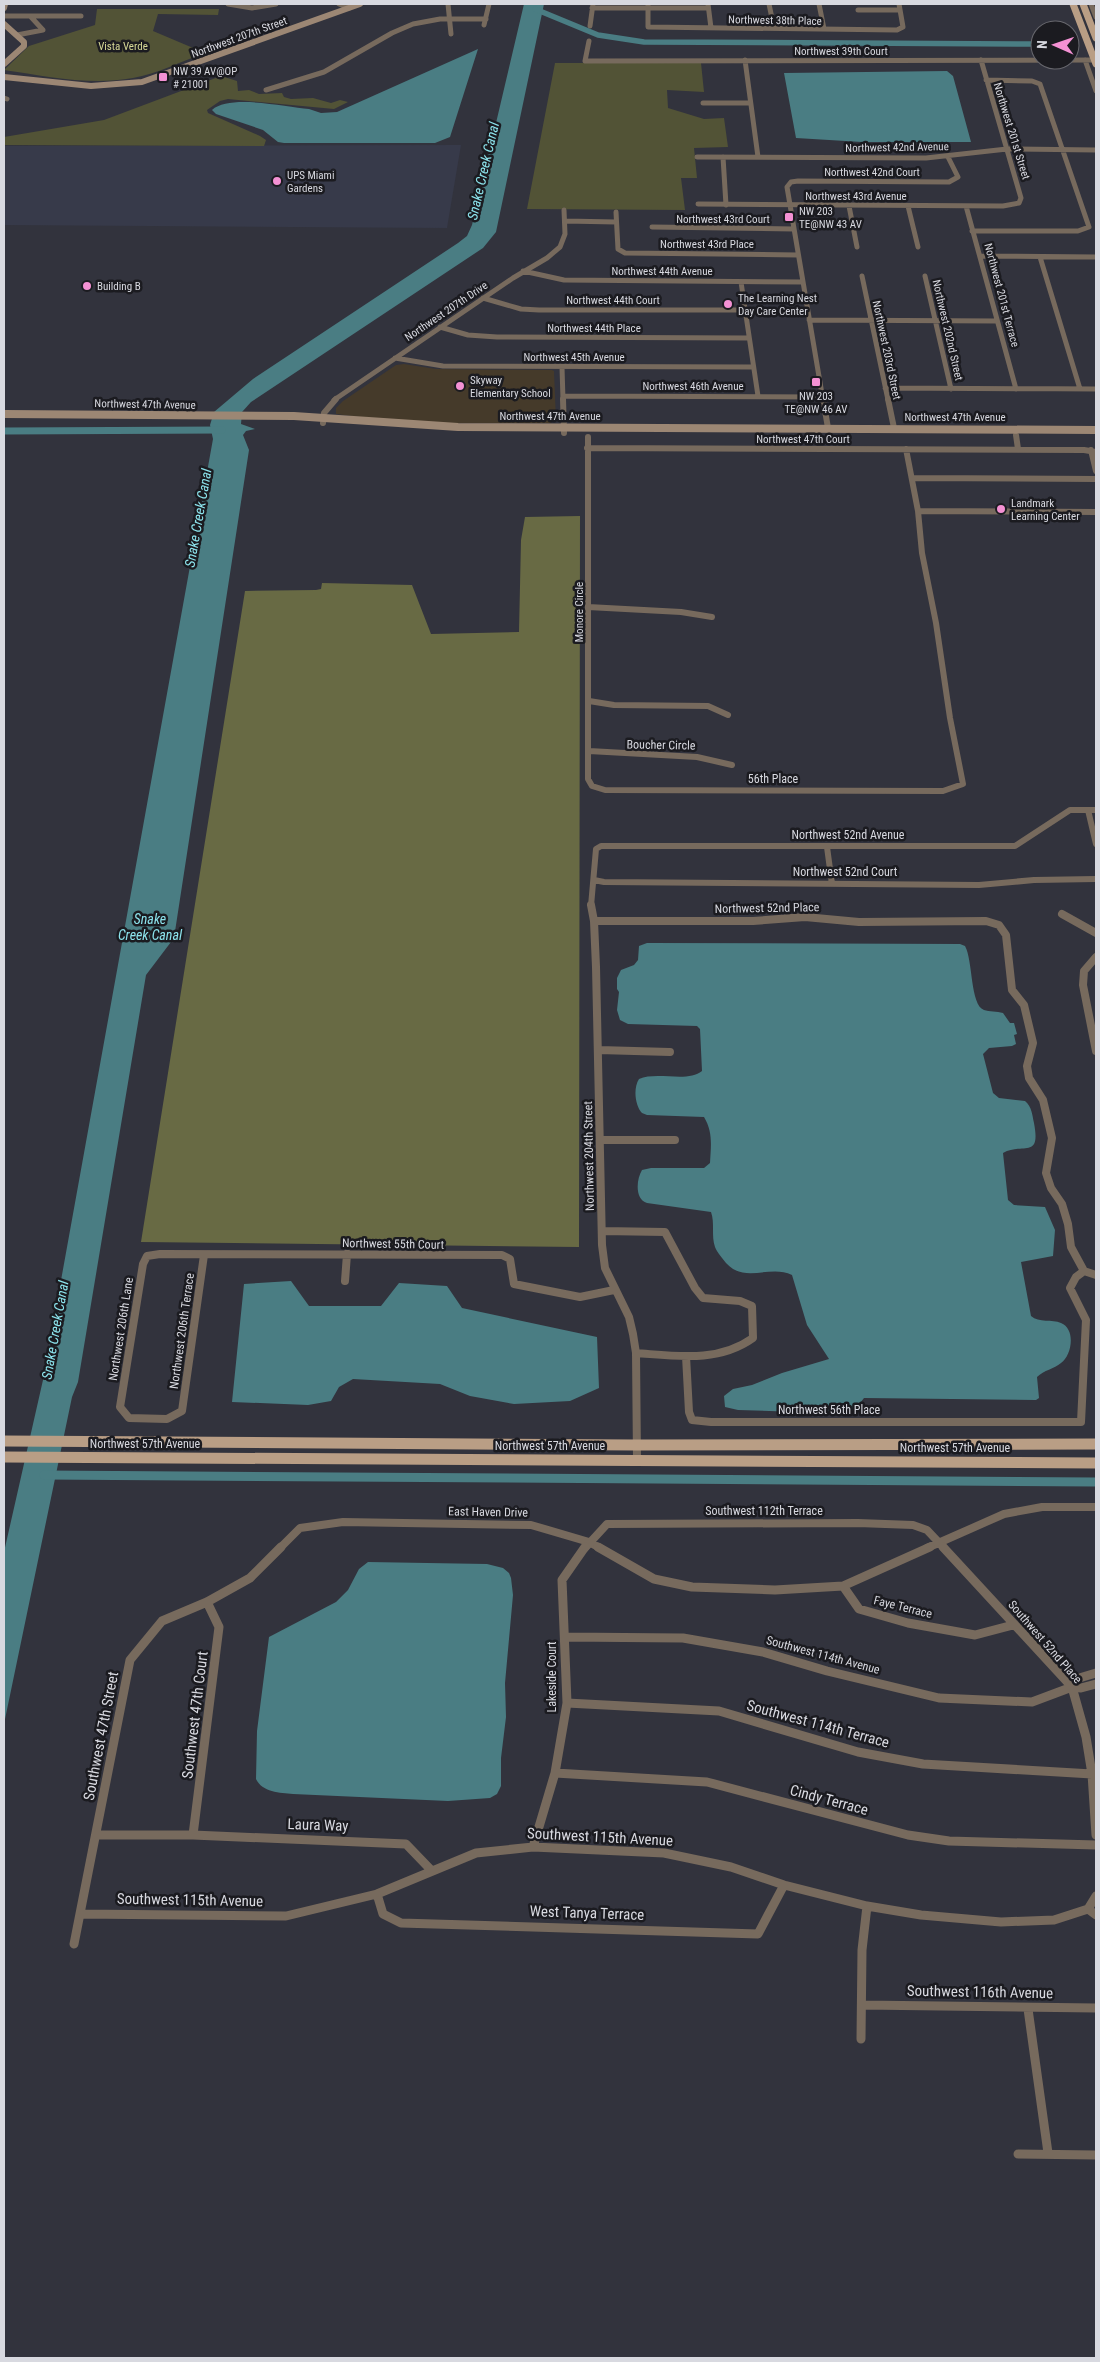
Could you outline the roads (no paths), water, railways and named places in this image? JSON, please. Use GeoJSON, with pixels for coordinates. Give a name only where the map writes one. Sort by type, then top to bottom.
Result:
{"type":"FeatureCollection","features":[{"type":"Feature","properties":{"kind":"main road"},"geometry":{"type":"LineString","coordinates":[[4,8],[5,4]]}},
{"type":"Feature","properties":{"kind":"main road","name":"Northwest 207th Street"},"geometry":{"type":"LineString","coordinates":[[152,77],[344,5],[360,4]]}},
{"type":"Feature","properties":{"kind":"main road"},"geometry":{"type":"LineString","coordinates":[[1073,4],[1096,61]]}},
{"type":"Feature","properties":{"kind":"main road"},"geometry":{"type":"LineString","coordinates":[[1083,4],[1095,29],[1096,38]]}},
{"type":"Feature","properties":{"kind":"main road"},"geometry":{"type":"LineString","coordinates":[[4,24],[24,42],[24,46],[4,64]]}},
{"type":"Feature","properties":{"kind":"main road"},"geometry":{"type":"LineString","coordinates":[[4,73],[91,83],[117,82],[152,77]]}},
{"type":"Feature","properties":{"kind":"main road"},"geometry":{"type":"LineString","coordinates":[[4,77],[91,87],[119,86],[152,77]]}},
{"type":"Feature","properties":{"kind":"main road","name":"Northwest 47th Avenue"},"geometry":{"type":"LineString","coordinates":[[4,414],[208,418]]}},
{"type":"Feature","properties":{"kind":"main road","name":"Northwest 47th Avenue"},"geometry":{"type":"LineString","coordinates":[[4,419],[245,418],[323,420],[427,431],[828,428],[1096,430]]}},
{"type":"Feature","properties":{"kind":"main road"},"geometry":{"type":"LineString","coordinates":[[809,434],[828,428]]}},
{"type":"Feature","properties":{"kind":"main road"},"geometry":{"type":"LineString","coordinates":[[894,428],[905,434]]}},
{"type":"Feature","properties":{"kind":"main road","name":"Northwest 47th Avenue"},"geometry":{"type":"LineString","coordinates":[[564,430],[1096,436]]}},
{"type":"Feature","properties":{"kind":"main road"},"geometry":{"type":"LineString","coordinates":[[1051,435],[1067,430]]}},
{"type":"Feature","properties":{"kind":"main road","name":"Northwest 57th Avenue"},"geometry":{"type":"LineString","coordinates":[[4,1441],[1096,1444]]}},
{"type":"Feature","properties":{"kind":"main road","name":"Northwest 57th Avenue"},"geometry":{"type":"LineString","coordinates":[[4,1457],[1096,1463]]}},
{"type":"Feature","properties":{"kind":"street"},"geometry":{"type":"LineString","coordinates":[[228,4],[276,4]]}},
{"type":"Feature","properties":{"kind":"street"},"geometry":{"type":"LineString","coordinates":[[448,4],[452,34]]}},
{"type":"Feature","properties":{"kind":"street"},"geometry":{"type":"LineString","coordinates":[[484,25],[489,4]]}},
{"type":"Feature","properties":{"kind":"street"},"geometry":{"type":"LineString","coordinates":[[769,4],[774,28]]}},
{"type":"Feature","properties":{"kind":"street"},"geometry":{"type":"LineString","coordinates":[[819,4],[824,29]]}},
{"type":"Feature","properties":{"kind":"street"},"geometry":{"type":"LineString","coordinates":[[858,10],[900,10],[898,4]]}},
{"type":"Feature","properties":{"kind":"street"},"geometry":{"type":"LineString","coordinates":[[1092,4],[1096,14]]}},
{"type":"Feature","properties":{"kind":"street"},"geometry":{"type":"LineString","coordinates":[[590,26],[593,6],[708,6],[711,28]]}},
{"type":"Feature","properties":{"kind":"street","name":"Northwest 38th Place"},"geometry":{"type":"LineString","coordinates":[[648,6],[648,27],[711,28],[902,29],[900,10]]}},
{"type":"Feature","properties":{"kind":"street"},"geometry":{"type":"LineString","coordinates":[[4,16],[81,16]]}},
{"type":"Feature","properties":{"kind":"street"},"geometry":{"type":"LineString","coordinates":[[17,35],[43,30],[31,16]]}},
{"type":"Feature","properties":{"kind":"street"},"geometry":{"type":"LineString","coordinates":[[266,90],[333,68],[383,38],[412,24],[429,20],[486,19]]}},
{"type":"Feature","properties":{"kind":"street"},"geometry":{"type":"LineString","coordinates":[[1083,30],[1095,29]]}},
{"type":"Feature","properties":{"kind":"street","name":"Northwest 39th Court"},"geometry":{"type":"LineString","coordinates":[[588,41],[585,60],[1096,61]]}},
{"type":"Feature","properties":{"kind":"street"},"geometry":{"type":"LineString","coordinates":[[745,60],[758,157]]}},
{"type":"Feature","properties":{"kind":"street","name":"Northwest 201st Street"},"geometry":{"type":"LineString","coordinates":[[980,60],[1022,201],[1015,205]]}},
{"type":"Feature","properties":{"kind":"street"},"geometry":{"type":"LineString","coordinates":[[1085,60],[1096,90]]}},
{"type":"Feature","properties":{"kind":"street"},"geometry":{"type":"LineString","coordinates":[[972,231],[1086,230],[1089,227],[1040,84],[1036,82],[986,80]]}},
{"type":"Feature","properties":{"kind":"street"},"geometry":{"type":"LineString","coordinates":[[703,103],[750,103]]}},
{"type":"Feature","properties":{"kind":"street","name":"Northwest 42nd Avenue"},"geometry":{"type":"LineString","coordinates":[[697,157],[948,157],[1007,149],[1096,150]]}},
{"type":"Feature","properties":{"kind":"street"},"geometry":{"type":"LineString","coordinates":[[723,157],[727,172],[724,187],[726,206]]}},
{"type":"Feature","properties":{"kind":"street","name":"Northwest 42nd Court"},"geometry":{"type":"LineString","coordinates":[[790,206],[788,184],[798,182],[955,180],[958,177],[948,157]]}},
{"type":"Feature","properties":{"kind":"street","name":"Northwest 43rd Avenue"},"geometry":{"type":"LineString","coordinates":[[698,204],[726,206],[1015,205]]}},
{"type":"Feature","properties":{"kind":"street"},"geometry":{"type":"LineString","coordinates":[[790,206],[828,428]]}},
{"type":"Feature","properties":{"kind":"street"},"geometry":{"type":"LineString","coordinates":[[849,206],[856,247]]}},
{"type":"Feature","properties":{"kind":"street"},"geometry":{"type":"LineString","coordinates":[[908,206],[918,247]]}},
{"type":"Feature","properties":{"kind":"street","name":"Northwest 201st Terrace"},"geometry":{"type":"LineString","coordinates":[[966,206],[1016,389]]}},
{"type":"Feature","properties":{"kind":"street","name":"Northwest 207th Drive"},"geometry":{"type":"LineString","coordinates":[[323,420],[327,408],[335,399],[523,271],[547,258],[560,247],[565,234],[564,210]]}},
{"type":"Feature","properties":{"kind":"street"},"geometry":{"type":"LineString","coordinates":[[564,222],[616,222],[616,212]]}},
{"type":"Feature","properties":{"kind":"street","name":"Northwest 43rd Place"},"geometry":{"type":"LineString","coordinates":[[616,222],[618,249],[629,254],[798,255]]}},
{"type":"Feature","properties":{"kind":"street","name":"Northwest 43rd Court"},"geometry":{"type":"LineString","coordinates":[[652,226],[671,229],[794,229]]}},
{"type":"Feature","properties":{"kind":"street"},"geometry":{"type":"LineString","coordinates":[[980,256],[1096,257]]}},
{"type":"Feature","properties":{"kind":"street"},"geometry":{"type":"LineString","coordinates":[[1040,257],[1080,389]]}},
{"type":"Feature","properties":{"kind":"street","name":"Northwest 44th Avenue"},"geometry":{"type":"LineString","coordinates":[[523,271],[564,280],[803,282]]}},
{"type":"Feature","properties":{"kind":"street","name":"Northwest 203rd Street"},"geometry":{"type":"LineString","coordinates":[[862,276],[894,428]]}},
{"type":"Feature","properties":{"kind":"street","name":"Northwest 202nd Street"},"geometry":{"type":"LineString","coordinates":[[925,276],[951,389]]}},
{"type":"Feature","properties":{"kind":"street"},"geometry":{"type":"LineString","coordinates":[[741,282],[758,396]]}},
{"type":"Feature","properties":{"kind":"street","name":"Northwest 44th Court"},"geometry":{"type":"LineString","coordinates":[[483,298],[530,309],[745,310]]}},
{"type":"Feature","properties":{"kind":"street"},"geometry":{"type":"LineString","coordinates":[[809,320],[996,320]]}},
{"type":"Feature","properties":{"kind":"street","name":"Northwest 44th Place"},"geometry":{"type":"LineString","coordinates":[[440,327],[468,335],[497,337],[749,338]]}},
{"type":"Feature","properties":{"kind":"street","name":"Northwest 45th Avenue"},"geometry":{"type":"LineString","coordinates":[[395,358],[428,366],[754,367]]}},
{"type":"Feature","properties":{"kind":"street"},"geometry":{"type":"LineString","coordinates":[[562,367],[564,430]]}},
{"type":"Feature","properties":{"kind":"street"},"geometry":{"type":"LineString","coordinates":[[885,388],[1096,389]]}},
{"type":"Feature","properties":{"kind":"street","name":"Northwest 46th Avenue"},"geometry":{"type":"LineString","coordinates":[[563,396],[822,397]]}},
{"type":"Feature","properties":{"kind":"street"},"geometry":{"type":"LineString","coordinates":[[1016,435],[1018,449]]}},
{"type":"Feature","properties":{"kind":"street","name":"Monore Circle"},"geometry":{"type":"LineString","coordinates":[[588,437],[588,779],[592,786]]}},
{"type":"Feature","properties":{"kind":"street","name":"Northwest 47th Court"},"geometry":{"type":"LineString","coordinates":[[587,448],[1018,449],[1095,451]]}},
{"type":"Feature","properties":{"kind":"street"},"geometry":{"type":"LineString","coordinates":[[906,449],[918,511],[1096,512]]}},
{"type":"Feature","properties":{"kind":"street"},"geometry":{"type":"LineString","coordinates":[[1095,451],[1096,471]]}},
{"type":"Feature","properties":{"kind":"street"},"geometry":{"type":"LineString","coordinates":[[912,478],[1096,479]]}},
{"type":"Feature","properties":{"kind":"street","name":"56th Place"},"geometry":{"type":"LineString","coordinates":[[592,786],[605,790],[943,791],[955,789],[963,784],[950,718],[936,623],[922,553],[918,511]]}},
{"type":"Feature","properties":{"kind":"street"},"geometry":{"type":"LineString","coordinates":[[588,607],[618,611],[686,611],[712,616]]}},
{"type":"Feature","properties":{"kind":"street"},"geometry":{"type":"LineString","coordinates":[[589,701],[614,705],[708,706],[728,715]]}},
{"type":"Feature","properties":{"kind":"street","name":"Boucher Circle"},"geometry":{"type":"LineString","coordinates":[[589,751],[615,755],[692,756],[714,759],[732,765]]}},
{"type":"Feature","properties":{"kind":"street","name":"Northwest 52nd Avenue"},"geometry":{"type":"LineString","coordinates":[[598,847],[1015,846],[1070,810],[1096,810]]}},
{"type":"Feature","properties":{"kind":"street"},"geometry":{"type":"LineString","coordinates":[[1088,810],[1096,844]]}},
{"type":"Feature","properties":{"kind":"street","name":"Northwest 204th Street"},"geometry":{"type":"LineString","coordinates":[[598,847],[595,852],[591,910],[594,920],[599,1050],[602,1245],[606,1268],[614,1290],[629,1317],[636,1353],[637,1460]]}},
{"type":"Feature","properties":{"kind":"street"},"geometry":{"type":"LineString","coordinates":[[827,847],[832,884]]}},
{"type":"Feature","properties":{"kind":"street","name":"Northwest 52nd Court"},"geometry":{"type":"LineString","coordinates":[[594,880],[604,882],[978,884],[1034,880],[1096,879]]}},
{"type":"Feature","properties":{"kind":"street"},"geometry":{"type":"LineString","coordinates":[[1062,914],[1096,933]]}},
{"type":"Feature","properties":{"kind":"street","name":"Northwest 52nd Place"},"geometry":{"type":"LineString","coordinates":[[594,920],[753,922],[805,916],[859,922],[986,921],[999,925],[1006,935],[1012,990],[1024,1005],[1034,1043],[1027,1066],[1029,1078],[1043,1100],[1052,1138],[1046,1173],[1050,1188],[1064,1211],[1071,1247],[1084,1270]]}},
{"type":"Feature","properties":{"kind":"street"},"geometry":{"type":"LineString","coordinates":[[1096,957],[1084,971],[1083,985],[1096,1050]]}},
{"type":"Feature","properties":{"kind":"street"},"geometry":{"type":"LineString","coordinates":[[599,1050],[670,1052]]}},
{"type":"Feature","properties":{"kind":"street"},"geometry":{"type":"LineString","coordinates":[[601,1140],[675,1140]]}},
{"type":"Feature","properties":{"kind":"street"},"geometry":{"type":"LineString","coordinates":[[602,1231],[665,1232],[674,1242],[695,1291],[703,1298],[743,1300],[752,1306],[754,1338],[743,1347],[726,1353],[686,1356],[636,1353]]}},
{"type":"Feature","properties":{"kind":"street","name":"Northwest 55th Court"},"geometry":{"type":"LineString","coordinates":[[147,1256],[160,1254],[502,1255],[510,1259],[514,1284],[580,1297],[614,1290]]}},
{"type":"Feature","properties":{"kind":"street"},"geometry":{"type":"LineString","coordinates":[[344,1281],[347,1254]]}},
{"type":"Feature","properties":{"kind":"street","name":"Northwest 206th Terrace"},"geometry":{"type":"LineString","coordinates":[[120,1407],[129,1418],[167,1419],[182,1411],[204,1255]]}},
{"type":"Feature","properties":{"kind":"street","name":"Northwest 206th Lane"},"geometry":{"type":"LineString","coordinates":[[120,1407],[143,1264],[147,1256]]}},
{"type":"Feature","properties":{"kind":"street"},"geometry":{"type":"LineString","coordinates":[[1084,1270],[1096,1276]]}},
{"type":"Feature","properties":{"kind":"street","name":"Northwest 56th Place"},"geometry":{"type":"LineString","coordinates":[[686,1356],[689,1412],[692,1420],[711,1422],[1081,1422],[1086,1320],[1070,1288],[1076,1277],[1084,1270]]}},
{"type":"Feature","properties":{"kind":"street"},"geometry":{"type":"LineString","coordinates":[[843,1586],[1004,1514],[1042,1507],[1096,1507]]}},
{"type":"Feature","properties":{"kind":"street","name":"East Haven Drive"},"geometry":{"type":"LineString","coordinates":[[300,1528],[343,1522],[531,1525],[588,1542],[654,1579],[692,1587],[775,1590],[843,1586]]}},
{"type":"Feature","properties":{"kind":"street","name":"Southwest 112th Terrace"},"geometry":{"type":"LineString","coordinates":[[588,1542],[607,1524],[858,1523],[914,1525],[927,1530],[941,1543]]}},
{"type":"Feature","properties":{"kind":"street","name":"Southwest 47th Street"},"geometry":{"type":"LineString","coordinates":[[74,1944],[130,1660],[162,1621],[206,1602],[250,1578],[300,1528]]}},
{"type":"Feature","properties":{"kind":"street","name":"Lakeside Court"},"geometry":{"type":"LineString","coordinates":[[533,1847],[555,1773],[567,1703],[562,1580],[588,1542]]}},
{"type":"Feature","properties":{"kind":"street","name":"Southwest 52nd Place"},"geometry":{"type":"LineString","coordinates":[[941,1543],[1013,1625],[1072,1687],[1086,1737],[1092,1774],[1096,1835]]}},
{"type":"Feature","properties":{"kind":"street","name":"Faye Terrace"},"geometry":{"type":"LineString","coordinates":[[843,1586],[859,1609],[908,1623],[976,1635],[1013,1625]]}},
{"type":"Feature","properties":{"kind":"street","name":"Southwest 47th Court"},"geometry":{"type":"LineString","coordinates":[[194,1836],[220,1627],[206,1602]]}},
{"type":"Feature","properties":{"kind":"street","name":"Southwest 114th Avenue"},"geometry":{"type":"LineString","coordinates":[[565,1637],[683,1638],[763,1652],[827,1671],[939,1698],[1032,1702],[1072,1687],[1081,1688],[1095,1678]]}},
{"type":"Feature","properties":{"kind":"street","name":"Southwest 114th Terrace"},"geometry":{"type":"LineString","coordinates":[[567,1703],[719,1711],[858,1752],[923,1764],[1092,1774]]}},
{"type":"Feature","properties":{"kind":"street","name":"Cindy Terrace"},"geometry":{"type":"LineString","coordinates":[[555,1773],[707,1782],[908,1836],[948,1841],[1096,1846]]}},
{"type":"Feature","properties":{"kind":"street","name":"Laura Way"},"geometry":{"type":"LineString","coordinates":[[96,1835],[194,1836],[406,1844],[431,1870]]}},
{"type":"Feature","properties":{"kind":"street","name":"Southwest 115th Avenue"},"geometry":{"type":"LineString","coordinates":[[81,1914],[286,1916],[377,1894],[431,1870],[476,1853],[533,1847],[664,1853],[731,1867],[784,1885],[867,1906],[921,1915],[1001,1922],[1054,1920],[1092,1912]]}},
{"type":"Feature","properties":{"kind":"street","name":"West Tanya Terrace"},"geometry":{"type":"LineString","coordinates":[[377,1894],[383,1914],[401,1923],[758,1934],[784,1885]]}},
{"type":"Feature","properties":{"kind":"street"},"geometry":{"type":"LineString","coordinates":[[1092,1912],[1096,1896]]}},
{"type":"Feature","properties":{"kind":"street"},"geometry":{"type":"LineString","coordinates":[[861,2039],[863,2005],[862,1950],[867,1906]]}},
{"type":"Feature","properties":{"kind":"street","name":"Southwest 116th Avenue"},"geometry":{"type":"LineString","coordinates":[[863,2005],[1096,2008]]}},
{"type":"Feature","properties":{"kind":"street"},"geometry":{"type":"LineString","coordinates":[[1028,2008],[1048,2153]]}},
{"type":"Feature","properties":{"kind":"street"},"geometry":{"type":"LineString","coordinates":[[1018,2154],[1096,2155]]}},
{"type":"Feature","properties":{"kind":"water","name":"Snake Creek Canal"},"geometry":{"type":"Polygon","coordinates":[[[524,4],[544,4],[496,232],[483,248],[251,402],[242,412],[241,424],[255,429],[246,431],[243,435],[249,450],[174,938],[146,975],[78,1382],[72,1397],[4,1724],[4,1552],[43,1380],[213,439],[210,425],[214,412],[253,379],[467,236],[472,225],[524,4]]]}},
{"type":"Feature","properties":{"kind":"water"},"geometry":{"type":"Polygon","coordinates":[[[478,49],[450,137],[435,143],[284,143],[278,142],[263,130],[216,114],[212,110],[220,105],[244,102],[309,109],[321,113],[337,112],[478,49]]]}},
{"type":"Feature","properties":{"kind":"water"},"geometry":{"type":"Polygon","coordinates":[[[947,71],[953,76],[971,142],[862,142],[796,138],[784,73],[947,71]]]}},
{"type":"Feature","properties":{"kind":"water"},"geometry":{"type":"Polygon","coordinates":[[[647,943],[960,944],[965,946],[968,953],[976,1000],[979,1006],[986,1011],[1003,1013],[1010,1023],[1014,1023],[1017,1034],[1014,1035],[1016,1044],[989,1048],[983,1054],[993,1093],[999,1098],[1025,1101],[1030,1108],[1034,1123],[1035,1142],[1033,1146],[1003,1153],[1008,1200],[1014,1205],[1045,1207],[1055,1230],[1053,1256],[1021,1262],[1031,1316],[1061,1323],[1066,1326],[1071,1342],[1065,1359],[1037,1377],[1039,1398],[1036,1400],[864,1398],[854,1411],[829,1413],[738,1410],[725,1407],[724,1396],[733,1389],[752,1385],[782,1373],[829,1359],[807,1325],[792,1275],[775,1271],[749,1273],[733,1269],[726,1263],[715,1247],[711,1212],[647,1203],[640,1198],[638,1184],[642,1170],[651,1168],[704,1168],[710,1163],[711,1144],[709,1128],[704,1117],[647,1115],[642,1113],[636,1102],[635,1092],[639,1079],[654,1076],[689,1076],[702,1071],[700,1029],[697,1026],[628,1024],[620,1020],[617,1010],[619,992],[617,989],[617,978],[621,970],[634,965],[638,960],[639,946],[647,943]]]}},
{"type":"Feature","properties":{"kind":"water"},"geometry":{"type":"Polygon","coordinates":[[[291,1281],[309,1306],[381,1306],[399,1283],[447,1286],[462,1308],[597,1337],[599,1388],[570,1401],[514,1404],[470,1396],[440,1384],[353,1379],[339,1387],[331,1401],[308,1405],[232,1402],[244,1284],[291,1281]]]}},
{"type":"Feature","properties":{"kind":"water"},"geometry":{"type":"Polygon","coordinates":[[[368,1562],[487,1564],[503,1568],[509,1573],[513,1595],[505,1683],[506,1717],[501,1758],[501,1786],[497,1794],[490,1798],[448,1801],[288,1794],[262,1787],[256,1779],[257,1731],[269,1637],[336,1602],[348,1590],[359,1569],[368,1562]]]}},
{"type":"Feature","properties":{"kind":"waterway"},"geometry":{"type":"LineString","coordinates":[[535,9],[598,35],[644,42],[1030,44]]}},
{"type":"Feature","properties":{"kind":"waterway"},"geometry":{"type":"LineString","coordinates":[[4,431],[222,430]]}},
{"type":"Feature","properties":{"kind":"waterway"},"geometry":{"type":"LineString","coordinates":[[44,1475],[1096,1482]]}},
{"type":"Feature","properties":{"kind":"place","name":"NW 39 AV@OP # 21001"},"geometry":{"type":"Point","coordinates":[163,77]}},
{"type":"Feature","properties":{"kind":"place","name":"UPS Miami Gardens"},"geometry":{"type":"Point","coordinates":[277,181]}},
{"type":"Feature","properties":{"kind":"place","name":"NW 203 TE@NW 43 AV"},"geometry":{"type":"Point","coordinates":[789,217]}},
{"type":"Feature","properties":{"kind":"place","name":"Building B"},"geometry":{"type":"Point","coordinates":[87,286]}},
{"type":"Feature","properties":{"kind":"place","name":"The Learning Nest Day Care Center"},"geometry":{"type":"Point","coordinates":[728,304]}},
{"type":"Feature","properties":{"kind":"place","name":"NW 203 TE@NW 46 AV"},"geometry":{"type":"Point","coordinates":[816,382]}},
{"type":"Feature","properties":{"kind":"place","name":"Skyway Elementary School"},"geometry":{"type":"Point","coordinates":[460,386]}},
{"type":"Feature","properties":{"kind":"place","name":"Landmark Learning Center"},"geometry":{"type":"Point","coordinates":[1001,509]}},
{"type":"Feature","properties":{"kind":"park label","name":"Vista Verde"},"geometry":{"type":"Point","coordinates":[123,46]}}]}
